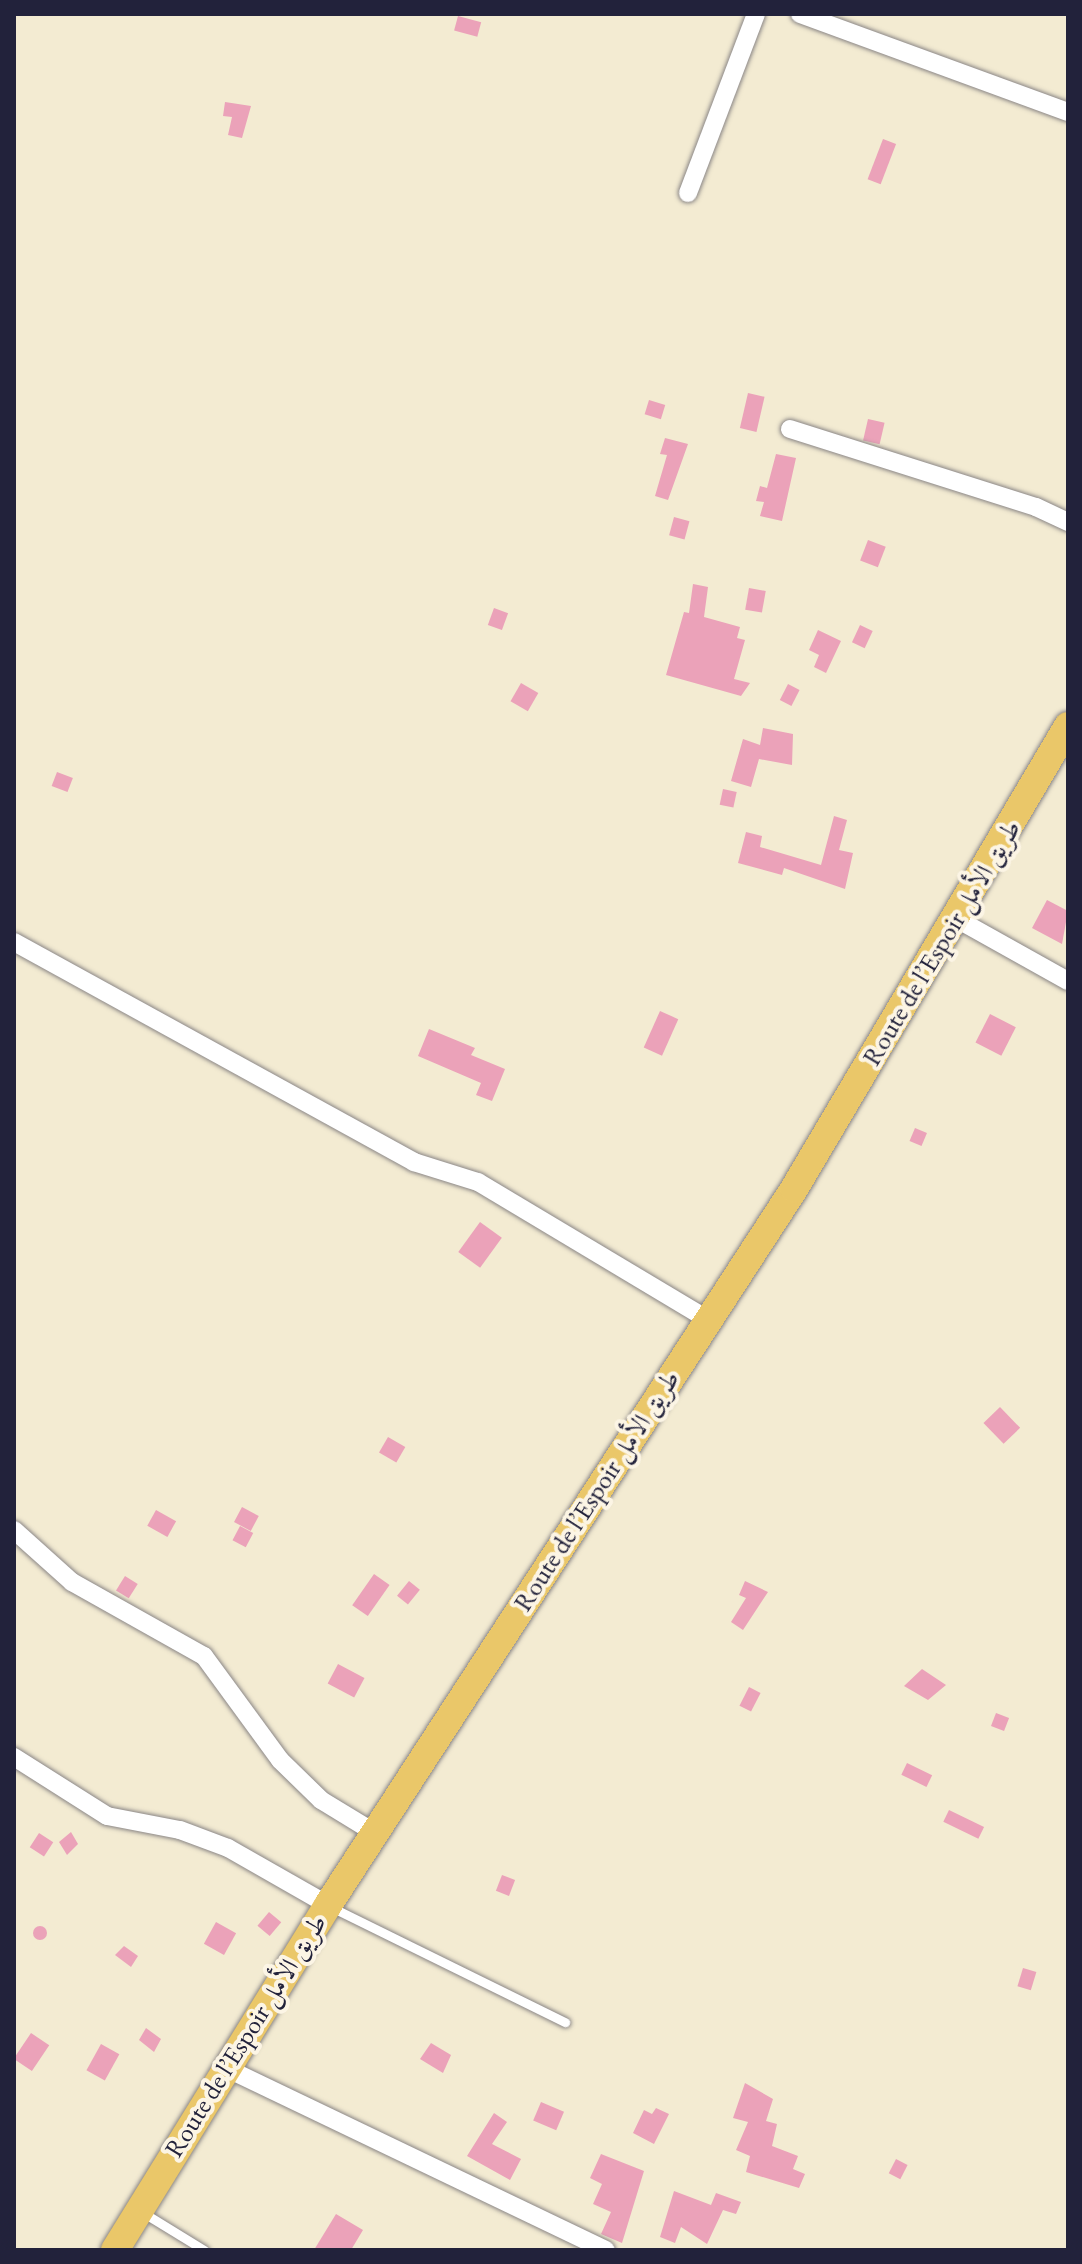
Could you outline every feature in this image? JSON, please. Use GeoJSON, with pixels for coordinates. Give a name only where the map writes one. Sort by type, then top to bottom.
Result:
{"type":"FeatureCollection","features":[{"type":"Feature","properties":{"kind":"highway","name":"Route de l’Espoir طريق الأمل"},"geometry":{"type":"LineString","coordinates":[[115,2250],[328,1905],[709,1320],[957,919],[1068,726]]}},
{"type":"Feature","properties":{"kind":"street"},"geometry":{"type":"LineString","coordinates":[[688,193],[756,14]]}},
{"type":"Feature","properties":{"kind":"street"},"geometry":{"type":"LineString","coordinates":[[800,14],[1068,112]]}},
{"type":"Feature","properties":{"kind":"street"},"geometry":{"type":"LineString","coordinates":[[790,429],[1068,522]]}},
{"type":"Feature","properties":{"kind":"street"},"geometry":{"type":"LineString","coordinates":[[957,919],[1068,981]]}},
{"type":"Feature","properties":{"kind":"street"},"geometry":{"type":"LineString","coordinates":[[14,942],[414,1162],[478,1182],[709,1320]]}},
{"type":"Feature","properties":{"kind":"street"},"geometry":{"type":"LineString","coordinates":[[14,1530],[72,1582],[204,1656],[280,1760],[321,1800],[375,1833]]}},
{"type":"Feature","properties":{"kind":"street"},"geometry":{"type":"LineString","coordinates":[[14,1757],[107,1816],[180,1830],[228,1848],[328,1905]]}},
{"type":"Feature","properties":{"kind":"street"},"geometry":{"type":"LineString","coordinates":[[226,2068],[606,2250]]}},
{"type":"Feature","properties":{"kind":"lane"},"geometry":{"type":"LineString","coordinates":[[328,1905],[565,2022]]}},
{"type":"Feature","properties":{"kind":"lane"},"geometry":{"type":"LineString","coordinates":[[139,2210],[204,2250]]}},
{"type":"Feature","properties":{"kind":"building"},"geometry":{"type":"Polygon","coordinates":[[[458,16],[481,22],[477,37],[454,30],[458,16]]]}},
{"type":"Feature","properties":{"kind":"building"},"geometry":{"type":"Polygon","coordinates":[[[225,102],[251,106],[242,138],[228,135],[232,117],[223,116],[225,102]]]}},
{"type":"Feature","properties":{"kind":"building"},"geometry":{"type":"Polygon","coordinates":[[[883,139],[896,144],[881,184],[868,179],[883,139]]]}},
{"type":"Feature","properties":{"kind":"building"},"geometry":{"type":"Polygon","coordinates":[[[748,393],[765,397],[756,432],[740,428],[748,393]]]}},
{"type":"Feature","properties":{"kind":"building"},"geometry":{"type":"Polygon","coordinates":[[[649,400],[665,405],[661,419],[645,414],[649,400]]]}},
{"type":"Feature","properties":{"kind":"building"},"geometry":{"type":"Polygon","coordinates":[[[868,419],[885,423],[880,444],[863,440],[868,419]]]}},
{"type":"Feature","properties":{"kind":"building"},"geometry":{"type":"Polygon","coordinates":[[[665,438],[688,444],[668,500],[655,496],[667,455],[660,454],[665,438]]]}},
{"type":"Feature","properties":{"kind":"building"},"geometry":{"type":"Polygon","coordinates":[[[776,454],[796,458],[782,521],[760,516],[764,502],[756,501],[760,486],[767,488],[776,454]]]}},
{"type":"Feature","properties":{"kind":"building"},"geometry":{"type":"Polygon","coordinates":[[[674,517],[689,521],[685,539],[669,535],[674,517]]]}},
{"type":"Feature","properties":{"kind":"building"},"geometry":{"type":"Polygon","coordinates":[[[868,540],[886,547],[878,567],[860,561],[868,540]]]}},
{"type":"Feature","properties":{"kind":"building"},"geometry":{"type":"Polygon","coordinates":[[[693,584],[708,587],[704,617],[740,627],[737,638],[745,640],[734,679],[750,683],[741,696],[666,675],[684,612],[689,613],[693,584]]]}},
{"type":"Feature","properties":{"kind":"building"},"geometry":{"type":"Polygon","coordinates":[[[749,588],[766,591],[762,613],[745,610],[749,588]]]}},
{"type":"Feature","properties":{"kind":"building"},"geometry":{"type":"Polygon","coordinates":[[[494,608],[508,613],[502,630],[488,625],[494,608]]]}},
{"type":"Feature","properties":{"kind":"building"},"geometry":{"type":"Polygon","coordinates":[[[860,625],[873,631],[865,648],[852,642],[860,625]]]}},
{"type":"Feature","properties":{"kind":"building"},"geometry":{"type":"Polygon","coordinates":[[[818,630],[841,641],[826,673],[814,667],[819,655],[809,650],[818,630]]]}},
{"type":"Feature","properties":{"kind":"building"},"geometry":{"type":"Polygon","coordinates":[[[521,683],[538,693],[528,711],[510,701],[521,683]]]}},
{"type":"Feature","properties":{"kind":"building"},"geometry":{"type":"Polygon","coordinates":[[[788,684],[800,690],[791,706],[780,700],[788,684]]]}},
{"type":"Feature","properties":{"kind":"building"},"geometry":{"type":"Polygon","coordinates":[[[763,728],[793,734],[792,765],[759,759],[751,787],[731,781],[743,739],[760,745],[763,728]]]}},
{"type":"Feature","properties":{"kind":"building"},"geometry":{"type":"Polygon","coordinates":[[[57,772],[73,778],[67,792],[52,786],[57,772]]]}},
{"type":"Feature","properties":{"kind":"building"},"geometry":{"type":"Polygon","coordinates":[[[723,789],[737,792],[733,808],[720,805],[723,789]]]}},
{"type":"Feature","properties":{"kind":"building"},"geometry":{"type":"Polygon","coordinates":[[[834,816],[847,820],[839,850],[853,853],[845,889],[784,868],[782,875],[738,863],[746,832],[762,836],[760,847],[821,865],[834,816]]]}},
{"type":"Feature","properties":{"kind":"building"},"geometry":{"type":"Polygon","coordinates":[[[1047,900],[1068,911],[1062,944],[1032,928],[1047,900]]]}},
{"type":"Feature","properties":{"kind":"building"},"geometry":{"type":"Polygon","coordinates":[[[660,1011],[678,1019],[662,1056],[644,1048],[660,1011]]]}},
{"type":"Feature","properties":{"kind":"building"},"geometry":{"type":"Polygon","coordinates":[[[990,1014],[1016,1027],[1001,1056],[975,1043],[990,1014]]]}},
{"type":"Feature","properties":{"kind":"building"},"geometry":{"type":"Polygon","coordinates":[[[429,1029],[475,1048],[471,1055],[505,1069],[492,1101],[476,1095],[481,1083],[418,1056],[429,1029]]]}},
{"type":"Feature","properties":{"kind":"building"},"geometry":{"type":"Polygon","coordinates":[[[915,1128],[927,1133],[921,1146],[910,1141],[915,1128]]]}},
{"type":"Feature","properties":{"kind":"building"},"geometry":{"type":"Polygon","coordinates":[[[480,1222],[502,1238],[480,1268],[458,1252],[480,1222]]]}},
{"type":"Feature","properties":{"kind":"building"},"geometry":{"type":"Polygon","coordinates":[[[1000,1407],[1020,1428],[1004,1444],[983,1423],[1000,1407]]]}},
{"type":"Feature","properties":{"kind":"building"},"geometry":{"type":"Polygon","coordinates":[[[388,1437],[405,1447],[396,1463],[379,1453],[388,1437]]]}},
{"type":"Feature","properties":{"kind":"building"},"geometry":{"type":"Polygon","coordinates":[[[242,1507],[259,1516],[251,1531],[234,1522],[242,1507]]]}},
{"type":"Feature","properties":{"kind":"building"},"geometry":{"type":"Polygon","coordinates":[[[156,1510],[176,1521],[167,1537],[147,1526],[156,1510]]]}},
{"type":"Feature","properties":{"kind":"building"},"geometry":{"type":"Polygon","coordinates":[[[240,1526],[253,1533],[246,1547],[232,1540],[240,1526]]]}},
{"type":"Feature","properties":{"kind":"building"},"geometry":{"type":"Polygon","coordinates":[[[374,1574],[390,1585],[368,1616],[352,1605],[374,1574]]]}},
{"type":"Feature","properties":{"kind":"building"},"geometry":{"type":"Polygon","coordinates":[[[125,1576],[138,1584],[129,1598],[116,1590],[125,1576]]]}},
{"type":"Feature","properties":{"kind":"building"},"geometry":{"type":"Polygon","coordinates":[[[409,1581],[420,1590],[408,1605],[397,1596],[409,1581]]]}},
{"type":"Feature","properties":{"kind":"building"},"geometry":{"type":"Polygon","coordinates":[[[745,1581],[768,1592],[743,1630],[731,1622],[746,1598],[739,1595],[745,1581]]]}},
{"type":"Feature","properties":{"kind":"building"},"geometry":{"type":"Polygon","coordinates":[[[338,1664],[364,1678],[354,1698],[328,1683],[338,1664]]]}},
{"type":"Feature","properties":{"kind":"building"},"geometry":{"type":"Polygon","coordinates":[[[922,1669],[946,1685],[928,1700],[904,1686],[922,1669]]]}},
{"type":"Feature","properties":{"kind":"building"},"geometry":{"type":"Polygon","coordinates":[[[749,1687],[761,1693],[751,1712],[739,1706],[749,1687]]]}},
{"type":"Feature","properties":{"kind":"building"},"geometry":{"type":"Polygon","coordinates":[[[996,1713],[1009,1718],[1004,1731],[991,1726],[996,1713]]]}},
{"type":"Feature","properties":{"kind":"building"},"geometry":{"type":"Polygon","coordinates":[[[907,1763],[932,1775],[926,1787],[901,1775],[907,1763]]]}},
{"type":"Feature","properties":{"kind":"building"},"geometry":{"type":"Polygon","coordinates":[[[949,1810],[984,1827],[978,1839],[943,1822],[949,1810]]]}},
{"type":"Feature","properties":{"kind":"building"},"geometry":{"type":"Polygon","coordinates":[[[71,1832],[78,1844],[67,1855],[59,1842],[71,1832]]]}},
{"type":"Feature","properties":{"kind":"building"},"geometry":{"type":"Polygon","coordinates":[[[39,1833],[53,1842],[44,1857],[30,1847],[39,1833]]]}},
{"type":"Feature","properties":{"kind":"building"},"geometry":{"type":"Polygon","coordinates":[[[502,1875],[515,1880],[509,1896],[496,1891],[502,1875]]]}},
{"type":"Feature","properties":{"kind":"building"},"geometry":{"type":"Polygon","coordinates":[[[269,1912],[281,1922],[270,1936],[257,1926],[269,1912]]]}},
{"type":"Feature","properties":{"kind":"building"},"geometry":{"type":"Polygon","coordinates":[[[216,1922],[236,1933],[224,1955],[204,1944],[216,1922]]]}},
{"type":"Feature","properties":{"kind":"building"},"geometry":{"type":"Polygon","coordinates":[[[40,1926],[47,1933],[40,1940],[33,1933],[40,1926]]]}},
{"type":"Feature","properties":{"kind":"building"},"geometry":{"type":"Polygon","coordinates":[[[124,1946],[138,1956],[131,1967],[115,1955],[124,1946]]]}},
{"type":"Feature","properties":{"kind":"building"},"geometry":{"type":"Polygon","coordinates":[[[1023,1968],[1036,1972],[1031,1990],[1017,1986],[1023,1968]]]}},
{"type":"Feature","properties":{"kind":"building"},"geometry":{"type":"Polygon","coordinates":[[[146,2028],[161,2039],[154,2052],[139,2040],[146,2028]]]}},
{"type":"Feature","properties":{"kind":"building"},"geometry":{"type":"Polygon","coordinates":[[[31,2033],[49,2045],[32,2071],[14,2059],[31,2033]]]}},
{"type":"Feature","properties":{"kind":"building"},"geometry":{"type":"Polygon","coordinates":[[[431,2043],[451,2055],[443,2073],[420,2059],[431,2043]]]}},
{"type":"Feature","properties":{"kind":"building"},"geometry":{"type":"Polygon","coordinates":[[[101,2044],[119,2054],[105,2080],[86,2070],[101,2044]]]}},
{"type":"Feature","properties":{"kind":"building"},"geometry":{"type":"Polygon","coordinates":[[[745,2083],[773,2099],[766,2121],[777,2124],[772,2146],[798,2156],[793,2169],[805,2174],[799,2188],[746,2172],[750,2156],[736,2150],[748,2122],[733,2118],[745,2083]]]}},
{"type":"Feature","properties":{"kind":"building"},"geometry":{"type":"Polygon","coordinates":[[[541,2102],[564,2112],[556,2130],[533,2120],[541,2102]]]}},
{"type":"Feature","properties":{"kind":"building"},"geometry":{"type":"Polygon","coordinates":[[[656,2108],[669,2114],[654,2144],[633,2133],[644,2110],[652,2114],[656,2108]]]}},
{"type":"Feature","properties":{"kind":"building"},"geometry":{"type":"Polygon","coordinates":[[[494,2113],[507,2122],[492,2144],[521,2159],[510,2180],[467,2156],[494,2113]]]}},
{"type":"Feature","properties":{"kind":"building"},"geometry":{"type":"Polygon","coordinates":[[[601,2154],[644,2171],[622,2243],[601,2234],[611,2212],[593,2204],[602,2184],[590,2178],[601,2154]]]}},
{"type":"Feature","properties":{"kind":"building"},"geometry":{"type":"Polygon","coordinates":[[[896,2159],[908,2165],[900,2179],[889,2173],[896,2159]]]}},
{"type":"Feature","properties":{"kind":"building"},"geometry":{"type":"Polygon","coordinates":[[[674,2191],[711,2205],[716,2193],[741,2202],[736,2214],[723,2210],[707,2244],[681,2227],[675,2243],[660,2237],[674,2191]]]}},
{"type":"Feature","properties":{"kind":"building"},"geometry":{"type":"Polygon","coordinates":[[[336,2214],[363,2230],[351,2250],[314,2250],[336,2214]]]}}]}
